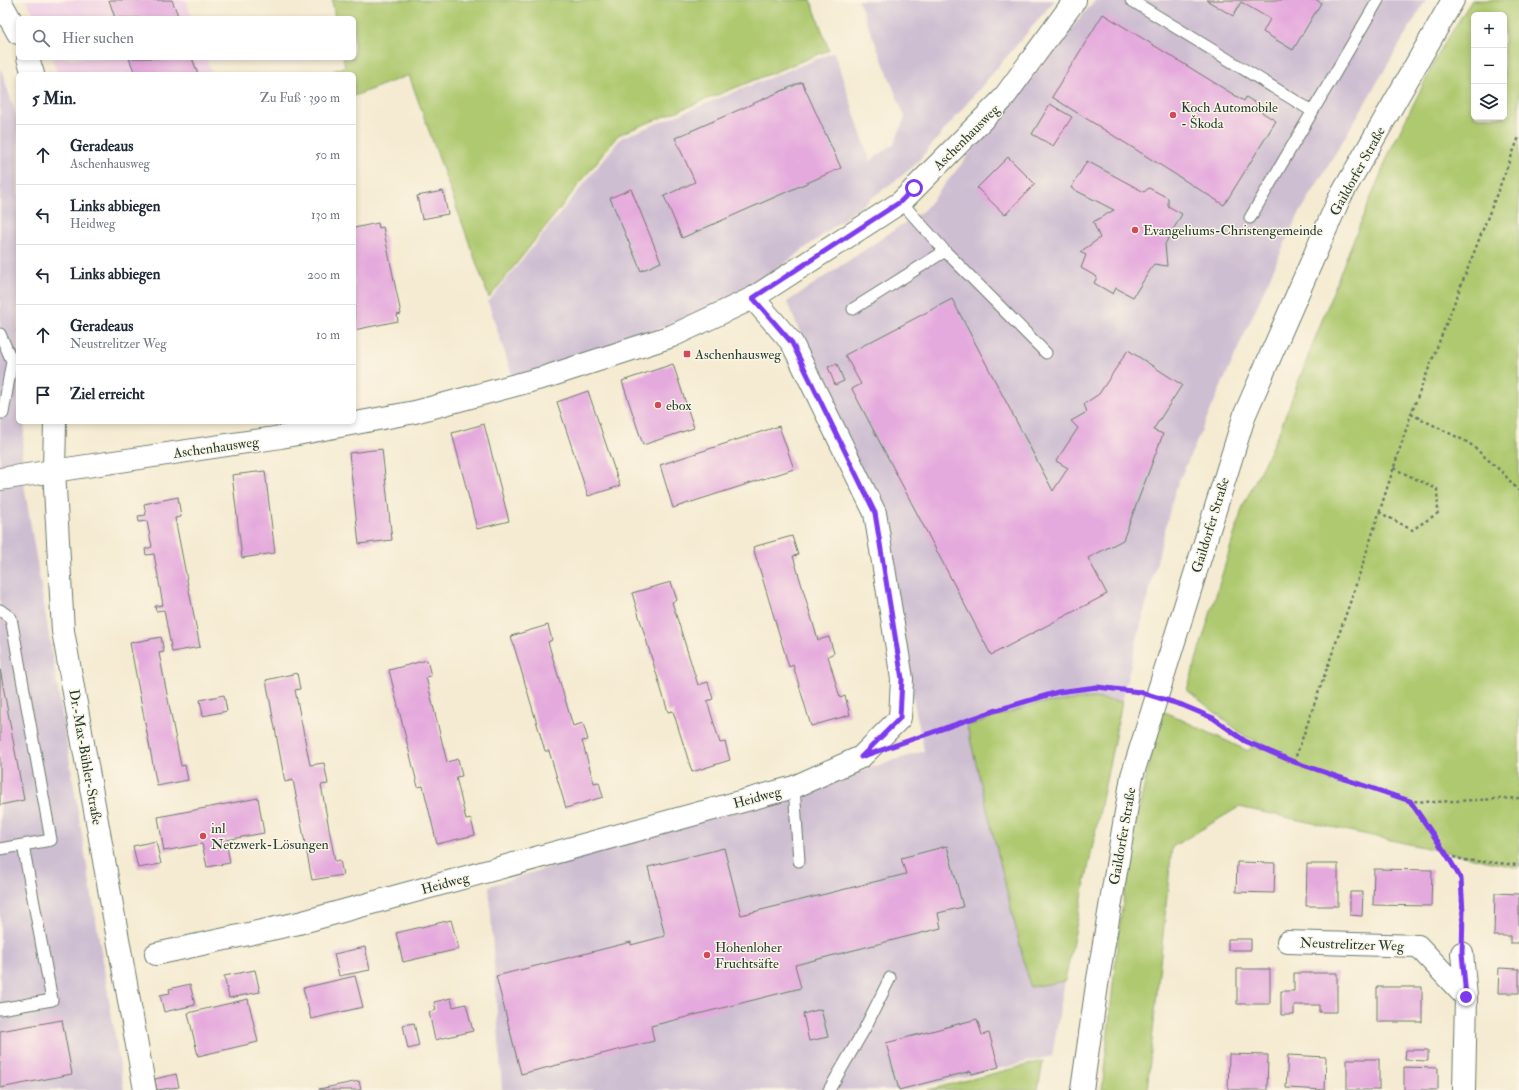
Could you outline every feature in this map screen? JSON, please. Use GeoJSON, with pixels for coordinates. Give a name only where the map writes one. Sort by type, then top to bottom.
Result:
{"type":"FeatureCollection","features":[{"type":"Feature","properties":{"kind":"street","name":"Aschenhausweg"},"geometry":{"type":"LineString","coordinates":[[356,423],[415,412],[549,376],[672,336],[753,298],[900,202],[1002,100],[1075,0]]}},
{"type":"Feature","properties":{"kind":"street","name":"Gaildorfer Straße"},"geometry":{"type":"LineString","coordinates":[[1082,1090],[1097,985],[1132,776],[1245,414],[1339,199],[1454,0]]}},
{"type":"Feature","properties":{"kind":"street"},"geometry":{"type":"LineString","coordinates":[[0,1],[16,29]]}},
{"type":"Feature","properties":{"kind":"street"},"geometry":{"type":"LineString","coordinates":[[29,60],[32,72]]}},
{"type":"Feature","properties":{"kind":"street","name":"Heidweg"},"geometry":{"type":"LineString","coordinates":[[156,954],[299,923],[794,787],[861,757],[900,718],[902,679],[875,513],[792,343],[753,298]]}},
{"type":"Feature","properties":{"kind":"street","name":"Dr.-Max-Bühler-Straße"},"geometry":{"type":"LineString","coordinates":[[56,424],[54,470],[63,631],[145,1090]]}},
{"type":"Feature","properties":{"kind":"street","name":"Aschenhausweg"},"geometry":{"type":"LineString","coordinates":[[0,479],[281,437],[351,424]]}},
{"type":"Feature","properties":{"kind":"street","name":"Neustrelitzer Weg"},"geometry":{"type":"LineString","coordinates":[[1288,942],[1418,946],[1466,997]]}},
{"type":"Feature","properties":{"kind":"street"},"geometry":{"type":"LineString","coordinates":[[1462,953],[1466,997],[1464,1090]]}},
{"type":"Feature","properties":{"kind":"lane"},"geometry":{"type":"LineString","coordinates":[[1131,0],[1312,111]]}},
{"type":"Feature","properties":{"kind":"lane"},"geometry":{"type":"LineString","coordinates":[[1250,218],[1378,0]]}},
{"type":"Feature","properties":{"kind":"lane"},"geometry":{"type":"LineString","coordinates":[[900,202],[945,251],[1046,353]]}},
{"type":"Feature","properties":{"kind":"lane"},"geometry":{"type":"LineString","coordinates":[[853,309],[945,251]]}},
{"type":"Feature","properties":{"kind":"lane"},"geometry":{"type":"LineString","coordinates":[[0,334],[12,361],[2,413],[0,413]]}},
{"type":"Feature","properties":{"kind":"lane"},"geometry":{"type":"LineString","coordinates":[[0,610],[6,619],[51,840],[0,849]]}},
{"type":"Feature","properties":{"kind":"lane"},"geometry":{"type":"LineString","coordinates":[[794,787],[798,861]]}},
{"type":"Feature","properties":{"kind":"lane"},"geometry":{"type":"LineString","coordinates":[[0,1009],[52,1000],[23,845]]}},
{"type":"Feature","properties":{"kind":"lane"},"geometry":{"type":"LineString","coordinates":[[829,1090],[864,1030],[890,978]]}},
{"type":"Feature","properties":{"kind":"path"},"geometry":{"type":"LineString","coordinates":[[1294,762],[1352,597],[1411,414],[1519,137]]}},
{"type":"Feature","properties":{"kind":"path"},"geometry":{"type":"LineString","coordinates":[[1411,414],[1469,443],[1502,472],[1519,491]]}},
{"type":"Feature","properties":{"kind":"path"},"geometry":{"type":"LineString","coordinates":[[1379,512],[1412,530],[1438,513],[1437,489],[1393,468]]}},
{"type":"Feature","properties":{"kind":"path"},"geometry":{"type":"LineString","coordinates":[[912,739],[994,711],[1058,692],[1097,687],[1140,692],[1182,705],[1213,718],[1245,741],[1294,762],[1410,801],[1433,802],[1519,798]]}},
{"type":"Feature","properties":{"kind":"path"},"geometry":{"type":"LineString","coordinates":[[1410,801],[1447,855],[1461,879],[1463,912],[1462,953]]}},
{"type":"Feature","properties":{"kind":"path"},"geometry":{"type":"LineString","coordinates":[[1447,855],[1464,860],[1519,865]]}},
{"type":"Feature","properties":{"kind":"shaded area"},"geometry":{"type":"Polygon","coordinates":[[[25,0],[186,0],[191,16],[36,16],[25,0]]]}},
{"type":"Feature","properties":{"kind":"shaded area"},"geometry":{"type":"Polygon","coordinates":[[[858,0],[1055,0],[913,167],[756,285],[622,345],[513,378],[488,302],[621,138],[834,52],[870,161],[894,144],[905,117],[858,0]]]}},
{"type":"Feature","properties":{"kind":"shaded area"},"geometry":{"type":"Polygon","coordinates":[[[1095,0],[1426,0],[1294,223],[1175,490],[1117,719],[1065,981],[1052,1056],[907,1090],[502,1090],[489,886],[924,751],[874,506],[787,302],[924,210],[1095,0]]]}},
{"type":"Feature","properties":{"kind":"shaded area"},"geometry":{"type":"Polygon","coordinates":[[[53,60],[207,60],[211,72],[56,72],[53,60]]]}},
{"type":"Feature","properties":{"kind":"shaded area"},"geometry":{"type":"Polygon","coordinates":[[[0,67],[16,114],[16,424],[25,424],[21,466],[124,1090],[0,1090],[0,67]]]}},
{"type":"Feature","properties":{"kind":"green space"},"geometry":{"type":"Polygon","coordinates":[[[332,0],[811,0],[829,50],[618,135],[489,298],[409,75],[356,95],[356,72],[332,72],[345,66],[344,60],[356,60],[356,16],[335,16],[332,0]]]}},
{"type":"Feature","properties":{"kind":"green space"},"geometry":{"type":"Polygon","coordinates":[[[1472,0],[1519,0],[1519,868],[1239,807],[1172,847],[1147,1090],[1102,1090],[1119,928],[1134,832],[1161,710],[1248,751],[1257,741],[1246,737],[1187,690],[1243,506],[1279,432],[1346,258],[1391,149],[1441,49],[1472,0]]]}},
{"type":"Feature","properties":{"kind":"green space"},"geometry":{"type":"Polygon","coordinates":[[[1094,698],[1122,702],[1065,981],[1030,987],[967,726],[1036,704],[1094,698]]]}},
{"type":"Feature","properties":{"kind":"green space"},"geometry":{"type":"Polygon","coordinates":[[[1043,1061],[1038,1090],[928,1090],[1043,1061]]]}},
{"type":"Feature","properties":{"kind":"building"},"geometry":{"type":"Polygon","coordinates":[[[109,0],[172,0],[178,16],[114,16],[109,0]]]}},
{"type":"Feature","properties":{"kind":"building"},"geometry":{"type":"Polygon","coordinates":[[[1206,0],[1317,0],[1321,3],[1293,50],[1263,32],[1270,19],[1241,2],[1233,16],[1206,0]]]}},
{"type":"Feature","properties":{"kind":"building","name":"Koch Automobile - Škoda"},"geometry":{"type":"Polygon","coordinates":[[[1103,14],[1244,101],[1246,97],[1257,104],[1255,108],[1276,121],[1224,205],[1052,97],[1103,14]]]}},
{"type":"Feature","properties":{"kind":"building"},"geometry":{"type":"Polygon","coordinates":[[[130,60],[193,60],[197,72],[134,72],[130,60]]]}},
{"type":"Feature","properties":{"kind":"building"},"geometry":{"type":"Polygon","coordinates":[[[802,82],[841,168],[682,238],[664,196],[695,182],[675,138],[802,82]]]}},
{"type":"Feature","properties":{"kind":"building"},"geometry":{"type":"Polygon","coordinates":[[[1050,104],[1072,117],[1053,146],[1032,134],[1050,104]]]}},
{"type":"Feature","properties":{"kind":"building"},"geometry":{"type":"Polygon","coordinates":[[[1008,157],[1035,184],[1005,215],[977,188],[1008,157]]]}},
{"type":"Feature","properties":{"kind":"building","name":"Evangeliums-Christengemeinde"},"geometry":{"type":"Polygon","coordinates":[[[1087,161],[1144,192],[1149,188],[1168,198],[1168,206],[1182,214],[1165,244],[1167,266],[1154,264],[1133,297],[1116,288],[1113,294],[1094,283],[1097,277],[1081,268],[1086,255],[1080,252],[1100,238],[1093,222],[1114,210],[1071,188],[1087,161]]]}},
{"type":"Feature","properties":{"kind":"building"},"geometry":{"type":"Polygon","coordinates":[[[631,189],[661,262],[641,271],[610,198],[631,189]]]}},
{"type":"Feature","properties":{"kind":"building"},"geometry":{"type":"Polygon","coordinates":[[[443,191],[448,214],[422,219],[417,196],[443,191]]]}},
{"type":"Feature","properties":{"kind":"building"},"geometry":{"type":"Polygon","coordinates":[[[378,223],[379,228],[383,227],[401,314],[397,315],[398,321],[356,330],[356,228],[378,223]]]}},
{"type":"Feature","properties":{"kind":"building"},"geometry":{"type":"Polygon","coordinates":[[[952,299],[1053,491],[1068,468],[1056,461],[1078,428],[1071,421],[1087,412],[1084,404],[1099,394],[1128,350],[1182,385],[1153,430],[1163,434],[1123,540],[1088,558],[1107,594],[991,655],[852,389],[861,384],[845,355],[952,299]]]}},
{"type":"Feature","properties":{"kind":"building","name":"ebox"},"geometry":{"type":"Polygon","coordinates":[[[673,364],[694,428],[643,445],[622,381],[673,364]]]}},
{"type":"Feature","properties":{"kind":"building"},"geometry":{"type":"Polygon","coordinates":[[[837,364],[844,381],[835,385],[828,367],[837,364]]]}},
{"type":"Feature","properties":{"kind":"building"},"geometry":{"type":"Polygon","coordinates":[[[588,391],[620,486],[588,496],[557,402],[588,391]]]}},
{"type":"Feature","properties":{"kind":"building"},"geometry":{"type":"Polygon","coordinates":[[[484,424],[509,521],[477,529],[452,433],[484,424]]]}},
{"type":"Feature","properties":{"kind":"building"},"geometry":{"type":"Polygon","coordinates":[[[779,426],[794,469],[673,508],[660,465],[779,426]]]}},
{"type":"Feature","properties":{"kind":"building"},"geometry":{"type":"Polygon","coordinates":[[[382,449],[392,540],[359,544],[349,453],[382,449]]]}},
{"type":"Feature","properties":{"kind":"building"},"geometry":{"type":"Polygon","coordinates":[[[265,471],[275,553],[242,558],[232,475],[265,471]]]}},
{"type":"Feature","properties":{"kind":"building"},"geometry":{"type":"Polygon","coordinates":[[[178,497],[181,517],[175,518],[200,647],[172,652],[164,610],[156,611],[155,606],[163,605],[154,554],[146,555],[145,549],[152,547],[147,521],[139,522],[138,516],[146,515],[144,504],[178,497]]]}},
{"type":"Feature","properties":{"kind":"building"},"geometry":{"type":"Polygon","coordinates":[[[792,536],[798,555],[793,556],[818,640],[829,637],[834,653],[828,656],[840,698],[845,696],[850,715],[811,726],[793,665],[789,667],[753,547],[792,536]]]}},
{"type":"Feature","properties":{"kind":"building"},"geometry":{"type":"Polygon","coordinates":[[[671,582],[677,600],[672,602],[698,685],[708,682],[713,699],[707,701],[720,743],[725,742],[730,760],[692,772],[673,711],[668,712],[632,593],[671,582]]]}},
{"type":"Feature","properties":{"kind":"building"},"geometry":{"type":"Polygon","coordinates":[[[548,625],[552,640],[548,642],[573,726],[583,723],[588,740],[582,741],[594,783],[599,782],[603,797],[566,808],[549,751],[545,751],[511,636],[548,625]]]}},
{"type":"Feature","properties":{"kind":"building"},"geometry":{"type":"Polygon","coordinates":[[[161,637],[164,652],[159,653],[181,766],[185,765],[188,780],[157,786],[130,643],[161,637]]]}},
{"type":"Feature","properties":{"kind":"building"},"geometry":{"type":"Polygon","coordinates":[[[427,660],[431,676],[426,677],[447,762],[458,759],[462,776],[456,777],[466,820],[471,819],[475,835],[437,844],[423,786],[418,787],[389,670],[427,660]]]}},
{"type":"Feature","properties":{"kind":"building"},"geometry":{"type":"Polygon","coordinates":[[[0,669],[24,800],[0,805],[0,669]]]}},
{"type":"Feature","properties":{"kind":"building"},"geometry":{"type":"Polygon","coordinates":[[[297,673],[300,689],[295,690],[310,765],[324,763],[328,784],[321,785],[335,861],[340,860],[343,875],[312,880],[293,780],[285,782],[266,680],[297,673]]]}},
{"type":"Feature","properties":{"kind":"building"},"geometry":{"type":"Polygon","coordinates":[[[224,695],[227,711],[203,716],[200,700],[224,695]]]}},
{"type":"Feature","properties":{"kind":"building","name":"inl Netzwerk-Lösungen"},"geometry":{"type":"Polygon","coordinates":[[[258,798],[264,833],[226,840],[230,863],[207,867],[202,844],[164,851],[158,817],[258,798]]]}},
{"type":"Feature","properties":{"kind":"building"},"geometry":{"type":"Polygon","coordinates":[[[156,841],[161,864],[138,868],[133,846],[156,841]]]}},
{"type":"Feature","properties":{"kind":"building","name":"Hohenloher Fruchtsäfte"},"geometry":{"type":"Polygon","coordinates":[[[947,846],[963,907],[938,913],[941,928],[795,965],[801,988],[651,1026],[654,1041],[521,1074],[496,976],[631,942],[631,945],[665,936],[648,867],[724,848],[741,915],[906,874],[901,858],[947,846]]]}},
{"type":"Feature","properties":{"kind":"building"},"geometry":{"type":"Polygon","coordinates":[[[1237,862],[1275,863],[1274,893],[1236,892],[1237,862]]]}},
{"type":"Feature","properties":{"kind":"building"},"geometry":{"type":"Polygon","coordinates":[[[1307,864],[1338,864],[1338,906],[1306,906],[1307,864]]]}},
{"type":"Feature","properties":{"kind":"building"},"geometry":{"type":"Polygon","coordinates":[[[1374,869],[1432,870],[1431,906],[1373,905],[1374,869]]]}},
{"type":"Feature","properties":{"kind":"building"},"geometry":{"type":"Polygon","coordinates":[[[1350,892],[1363,892],[1362,916],[1350,915],[1350,892]]]}},
{"type":"Feature","properties":{"kind":"building"},"geometry":{"type":"Polygon","coordinates":[[[1495,893],[1519,894],[1519,943],[1510,943],[1510,936],[1494,936],[1495,893]]]}},
{"type":"Feature","properties":{"kind":"building"},"geometry":{"type":"Polygon","coordinates":[[[451,920],[459,949],[403,962],[396,933],[451,920]]]}},
{"type":"Feature","properties":{"kind":"building"},"geometry":{"type":"Polygon","coordinates":[[[1228,939],[1251,939],[1251,950],[1228,950],[1228,939]]]}},
{"type":"Feature","properties":{"kind":"building"},"geometry":{"type":"Polygon","coordinates":[[[365,947],[370,970],[339,976],[334,954],[365,947]]]}},
{"type":"Feature","properties":{"kind":"building"},"geometry":{"type":"Polygon","coordinates":[[[1499,968],[1519,969],[1519,993],[1498,993],[1499,968]]]}},
{"type":"Feature","properties":{"kind":"building"},"geometry":{"type":"Polygon","coordinates":[[[1237,969],[1270,969],[1270,1004],[1237,1004],[1237,969]]]}},
{"type":"Feature","properties":{"kind":"building"},"geometry":{"type":"Polygon","coordinates":[[[255,970],[260,992],[229,998],[224,976],[255,970]]]}},
{"type":"Feature","properties":{"kind":"building"},"geometry":{"type":"Polygon","coordinates":[[[1294,973],[1337,973],[1337,1012],[1319,1012],[1319,1005],[1294,1005],[1294,1015],[1281,1015],[1281,991],[1294,991],[1294,973]]]}},
{"type":"Feature","properties":{"kind":"building"},"geometry":{"type":"Polygon","coordinates":[[[355,976],[363,1007],[311,1019],[303,988],[355,976]]]}},
{"type":"Feature","properties":{"kind":"building"},"geometry":{"type":"Polygon","coordinates":[[[190,984],[195,1005],[164,1012],[160,995],[170,993],[169,989],[190,984]]]}},
{"type":"Feature","properties":{"kind":"building"},"geometry":{"type":"Polygon","coordinates":[[[1377,987],[1422,987],[1422,1022],[1377,1022],[1377,987]]]}},
{"type":"Feature","properties":{"kind":"building"},"geometry":{"type":"Polygon","coordinates":[[[451,998],[453,1007],[466,1004],[473,1031],[435,1040],[429,1012],[436,1010],[434,1002],[451,998]]]}},
{"type":"Feature","properties":{"kind":"building"},"geometry":{"type":"Polygon","coordinates":[[[248,999],[258,1042],[198,1056],[188,1013],[248,999]]]}},
{"type":"Feature","properties":{"kind":"building"},"geometry":{"type":"Polygon","coordinates":[[[821,1009],[828,1037],[809,1041],[803,1014],[821,1009]]]}},
{"type":"Feature","properties":{"kind":"building"},"geometry":{"type":"Polygon","coordinates":[[[977,1019],[982,1035],[989,1033],[999,1067],[972,1074],[971,1071],[899,1090],[886,1043],[977,1019]]]}},
{"type":"Feature","properties":{"kind":"building"},"geometry":{"type":"Polygon","coordinates":[[[62,1020],[72,1074],[0,1088],[0,1031],[62,1020]]]}},
{"type":"Feature","properties":{"kind":"building"},"geometry":{"type":"Polygon","coordinates":[[[414,1023],[419,1046],[408,1049],[403,1025],[414,1023]]]}},
{"type":"Feature","properties":{"kind":"building"},"geometry":{"type":"Polygon","coordinates":[[[1406,1050],[1428,1050],[1428,1061],[1405,1060],[1406,1050]]]}},
{"type":"Feature","properties":{"kind":"building"},"geometry":{"type":"Polygon","coordinates":[[[1229,1054],[1268,1055],[1267,1090],[1228,1090],[1229,1054]]]}},
{"type":"Feature","properties":{"kind":"building"},"geometry":{"type":"Polygon","coordinates":[[[1288,1055],[1326,1057],[1325,1090],[1286,1088],[1288,1055]]]}},
{"type":"Feature","properties":{"kind":"building"},"geometry":{"type":"Polygon","coordinates":[[[1347,1059],[1379,1059],[1379,1090],[1347,1090],[1347,1059]]]}},
{"type":"Feature","properties":{"kind":"building"},"geometry":{"type":"Polygon","coordinates":[[[1404,1067],[1438,1068],[1438,1090],[1404,1090],[1404,1067]]]}},
{"type":"Feature","properties":{"kind":"building"},"geometry":{"type":"Polygon","coordinates":[[[176,1074],[179,1087],[157,1090],[155,1079],[176,1074]]]}},
{"type":"Feature","properties":{"kind":"building"},"geometry":{"type":"Polygon","coordinates":[[[359,1081],[361,1090],[319,1090],[319,1089],[359,1081]]]}},
{"type":"Feature","properties":{"kind":"place","name":"Koch Automobile - Škoda"},"geometry":{"type":"Point","coordinates":[1173,115]}},
{"type":"Feature","properties":{"kind":"place","name":"Evangeliums-Christengemeinde"},"geometry":{"type":"Point","coordinates":[1135,230]}},
{"type":"Feature","properties":{"kind":"place","name":"Aschenhausweg"},"geometry":{"type":"Point","coordinates":[687,354]}},
{"type":"Feature","properties":{"kind":"place","name":"ebox"},"geometry":{"type":"Point","coordinates":[658,405]}},
{"type":"Feature","properties":{"kind":"place","name":"inl Netzwerk-Lösungen"},"geometry":{"type":"Point","coordinates":[203,836]}},
{"type":"Feature","properties":{"kind":"place","name":"Hohenloher Fruchtsäfte"},"geometry":{"type":"Point","coordinates":[707,955]}},
{"type":"Feature","properties":{"kind":"route"},"geometry":{"type":"LineString","coordinates":[[914,188],[900,202],[753,298],[792,343],[875,513],[902,679],[900,718],[861,757],[994,711],[1058,692],[1097,687],[1140,692],[1182,705],[1213,718],[1245,741],[1294,762],[1410,801],[1447,855],[1461,879],[1463,912],[1462,953],[1466,997]]}}]}
